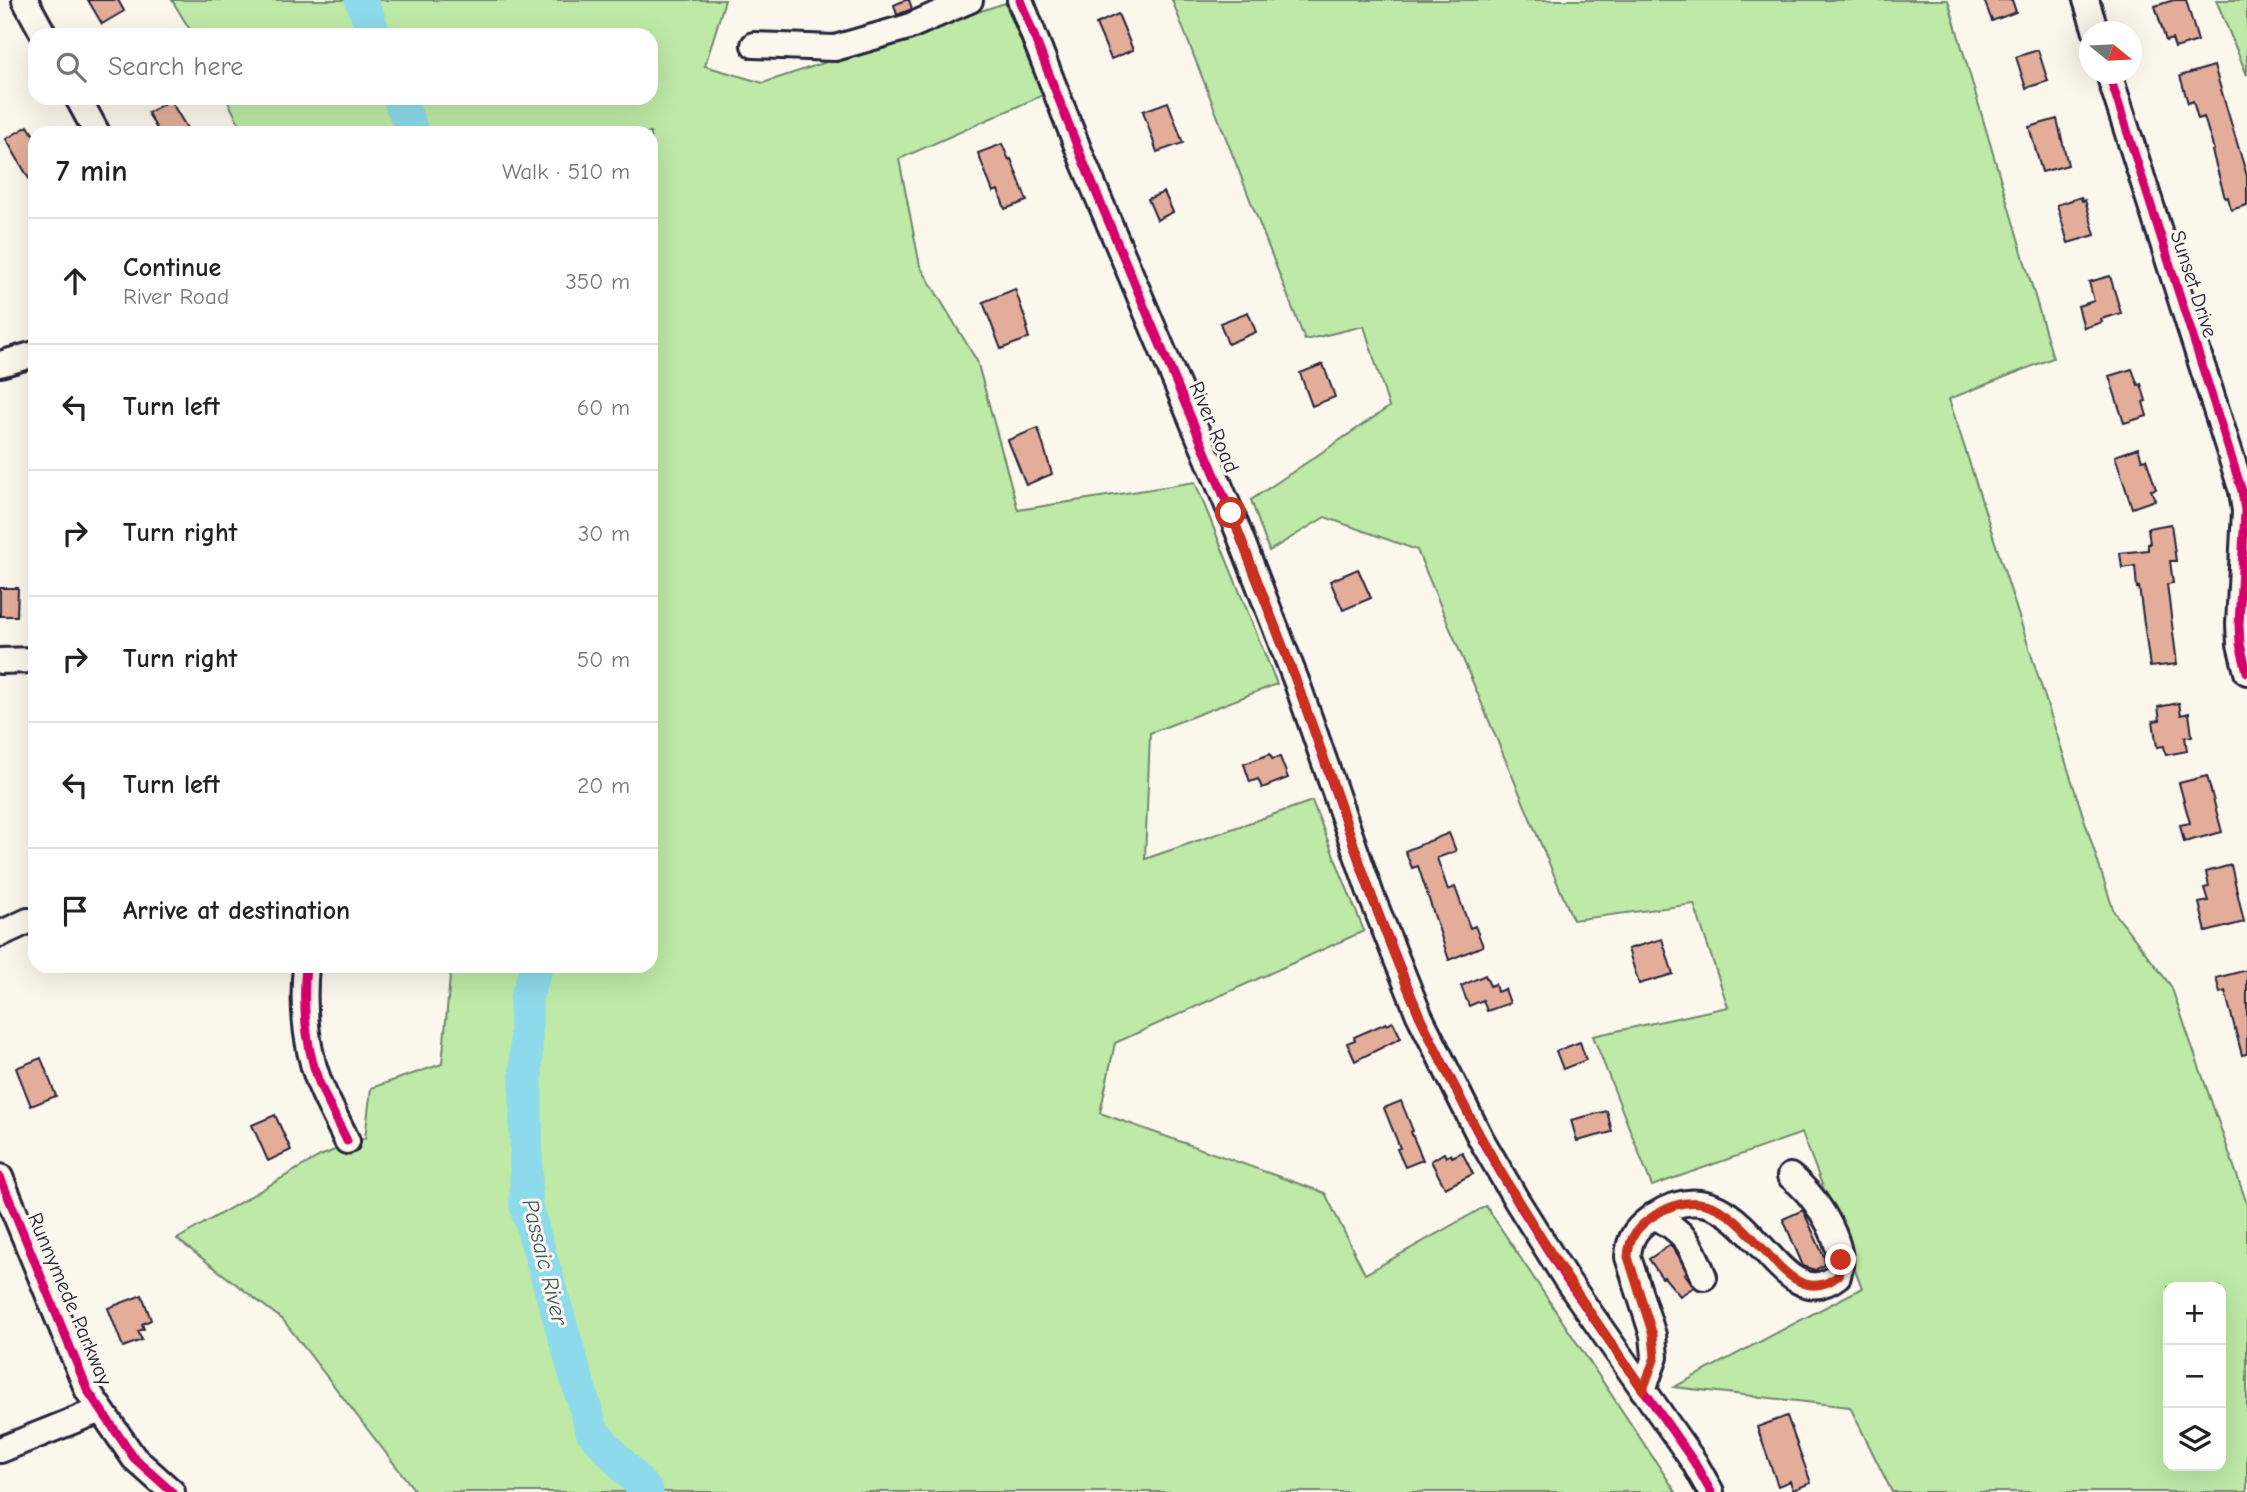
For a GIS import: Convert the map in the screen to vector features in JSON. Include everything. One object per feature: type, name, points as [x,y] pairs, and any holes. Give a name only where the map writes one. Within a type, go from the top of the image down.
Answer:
[{"type":"street","points":[[26,0],[40,28]]},
{"type":"street","points":[[754,45],[835,48],[908,27],[970,0]]},
{"type":"street","name":"River Road","points":[[1020,0],[1083,161],[1231,513],[1297,682],[1371,895],[1419,1015],[1454,1088],[1517,1201],[1566,1279],[1694,1462],[1711,1492]]},
{"type":"street","points":[[2086,0],[2093,21]]},
{"type":"street","name":"Sunset Drive","points":[[2112,84],[2242,491],[2245,511],[2239,624],[2240,644],[2247,671]]},
{"type":"street","points":[[82,105],[93,126]]},
{"type":"street","points":[[0,364],[28,356]]},
{"type":"street","points":[[0,661],[28,660]]},
{"type":"street","points":[[0,934],[28,921]]},
{"type":"street","points":[[306,973],[305,1016],[309,1045],[324,1094],[347,1141]]},
{"type":"street","name":"Runnymede Parkway","points":[[0,1177],[88,1391],[134,1458],[172,1492]]},
{"type":"street","points":[[1643,1390],[1655,1357],[1653,1335],[1628,1257],[1633,1234],[1644,1222],[1679,1203],[1694,1201],[1713,1205],[1746,1230],[1789,1276],[1808,1286],[1828,1284],[1838,1276],[1841,1260],[1836,1241],[1817,1205],[1800,1184],[1790,1177]]},
{"type":"street","points":[[1653,1216],[1682,1234],[1693,1248],[1704,1277]]},
{"type":"street","points":[[0,1450],[100,1410]]},
{"type":"green space","points":[[172,0],[725,0],[705,66],[763,83],[1005,3],[1043,95],[899,159],[920,266],[977,361],[1018,510],[1195,482],[1277,684],[1150,733],[1145,859],[1312,801],[1364,931],[1115,1043],[1100,1113],[1325,1193],[1365,1274],[1486,1206],[1676,1492],[416,1492],[283,1320],[177,1239],[320,1156],[365,1138],[371,1088],[442,1064],[450,973],[658,973],[658,126],[240,126],[230,105],[658,105],[658,28],[189,28]]},
{"type":"green space","points":[[1172,0],[1948,0],[2053,358],[1949,399],[2114,912],[2171,986],[2247,1204],[2247,1492],[1892,1492],[1850,1407],[1674,1387],[1862,1288],[1802,1133],[1652,1186],[1593,1036],[1728,1007],[1694,904],[1573,920],[1417,550],[1325,517],[1269,551],[1251,500],[1389,407],[1364,326],[1305,340]]},
{"type":"green space","points":[[2216,0],[2247,0],[2247,75]]},
{"type":"building","points":[[88,0],[118,0],[124,11],[102,24]]},
{"type":"building","points":[[909,0],[912,9],[897,15],[894,5]]},
{"type":"building","points":[[1984,0],[2012,0],[2016,12],[1992,21]]},
{"type":"building","points":[[2174,0],[2186,0],[2198,41],[2175,48],[2172,39],[2166,41],[2155,6]]},
{"type":"building","points":[[1118,14],[1133,50],[1111,59],[1096,24]]},
{"type":"building","points":[[2038,50],[2048,81],[2026,88],[2016,57]]},
{"type":"building","points":[[2214,66],[2247,176],[2247,205],[2231,210],[2228,197],[2225,198],[2204,117],[2198,119],[2193,101],[2188,103],[2180,76]]},
{"type":"building","points":[[1168,102],[1183,143],[1157,152],[1143,111]]},
{"type":"building","points":[[162,105],[173,105],[186,126],[155,126],[148,113]]},
{"type":"building","points":[[2057,119],[2068,165],[2042,172],[2029,127]]},
{"type":"building","points":[[28,126],[28,177],[6,139]]},
{"type":"building","points":[[1002,144],[1009,160],[1011,159],[1027,201],[1005,209],[998,190],[993,192],[978,153]]},
{"type":"building","points":[[1164,192],[1173,212],[1157,220],[1148,199]]},
{"type":"building","points":[[2081,197],[2082,201],[2085,200],[2095,235],[2068,243],[2057,205]]},
{"type":"building","points":[[2110,276],[2121,313],[2084,328],[2078,306],[2094,301],[2089,282]]},
{"type":"building","points":[[1015,289],[1029,338],[1001,349],[983,302]]},
{"type":"building","points":[[1248,312],[1256,332],[1228,344],[1220,323]]},
{"type":"building","points":[[1323,364],[1335,397],[1312,406],[1300,373]]},
{"type":"building","points":[[2132,369],[2138,385],[2141,384],[2147,416],[2124,423],[2109,376]]},
{"type":"building","points":[[1038,428],[1052,474],[1026,485],[1008,440]]},
{"type":"building","points":[[2138,448],[2142,460],[2146,459],[2156,489],[2151,490],[2155,500],[2132,508],[2115,456]]},
{"type":"building","points":[[2171,524],[2176,561],[2170,561],[2173,583],[2167,584],[2177,664],[2150,667],[2135,566],[2122,568],[2120,553],[2148,550],[2148,528]]},
{"type":"building","points":[[1358,569],[1371,598],[1343,610],[1330,581]]},
{"type":"building","points":[[0,588],[18,588],[17,616],[0,616]]},
{"type":"building","points":[[2179,703],[2181,715],[2189,713],[2192,736],[2185,737],[2187,751],[2166,755],[2164,746],[2157,747],[2153,721],[2160,720],[2158,707]]},
{"type":"building","points":[[1270,754],[1272,759],[1280,757],[1288,778],[1262,788],[1258,779],[1250,782],[1244,764]]},
{"type":"building","points":[[2207,776],[2222,832],[2184,842],[2180,825],[2190,823],[2179,783]]},
{"type":"building","points":[[1449,833],[1456,851],[1437,858],[1448,890],[1455,887],[1470,928],[1475,926],[1483,946],[1449,960],[1418,866],[1412,868],[1405,851]]},
{"type":"building","points":[[2231,865],[2244,922],[2206,932],[2199,903],[2208,901],[2204,888],[2209,887],[2206,872]]},
{"type":"building","points":[[1662,939],[1673,974],[1639,984],[1628,949]]},
{"type":"building","points":[[2247,970],[2247,1054],[2242,1055],[2225,991],[2220,993],[2216,978]]},
{"type":"building","points":[[1485,975],[1490,986],[1495,984],[1497,992],[1505,989],[1510,1003],[1487,1011],[1483,1000],[1469,1006],[1461,986]]},
{"type":"building","points":[[1393,1022],[1401,1038],[1355,1061],[1347,1043],[1355,1040],[1354,1037]]},
{"type":"building","points":[[1580,1042],[1586,1060],[1563,1069],[1556,1051]]},
{"type":"building","points":[[41,1058],[56,1096],[31,1106],[16,1068]]},
{"type":"building","points":[[1401,1101],[1423,1160],[1405,1167],[1384,1108]]},
{"type":"building","points":[[1607,1111],[1612,1132],[1577,1141],[1571,1120]]},
{"type":"building","points":[[275,1115],[291,1150],[268,1161],[252,1125]]},
{"type":"building","points":[[1462,1152],[1473,1174],[1445,1188],[1431,1161],[1444,1153],[1446,1157],[1451,1154],[1452,1157]]},
{"type":"building","points":[[1803,1210],[1824,1257],[1825,1265],[1815,1270],[1803,1266],[1783,1219]]},
{"type":"building","points":[[1670,1245],[1694,1287],[1680,1296],[1664,1277],[1662,1278],[1649,1259]]},
{"type":"building","points":[[142,1295],[151,1320],[142,1324],[144,1329],[138,1331],[142,1340],[123,1347],[108,1308]]},
{"type":"building","points":[[1787,1416],[1811,1483],[1793,1490],[1790,1481],[1778,1486],[1757,1427]]},
{"type":"waterway","name":"Passaic River","points":[[361,0],[372,28]]},
{"type":"waterway","name":"Passaic River","points":[[402,105],[410,126]]},
{"type":"waterway","name":"Passaic River","points":[[535,973],[526,998],[526,1206],[592,1431],[647,1492]]},
{"type":"cycle path","points":[[1020,0],[1083,161],[1231,513],[1297,683],[1371,895],[1419,1015],[1481,1139],[1517,1201],[1566,1279],[1694,1462],[1711,1492]]},
{"type":"cycle path","points":[[2112,84],[2242,491],[2245,511],[2239,624],[2240,644],[2247,672]]},
{"type":"cycle path","points":[[306,973],[305,1016],[313,1065],[347,1141]]},
{"type":"cycle path","points":[[0,1177],[88,1391],[134,1458],[172,1492]]},
{"type":"route","points":[[1231,513],[1297,682],[1371,895],[1419,1015],[1454,1088],[1517,1201],[1566,1279],[1643,1390],[1655,1357],[1653,1335],[1628,1257],[1633,1234],[1644,1222],[1679,1203],[1694,1201],[1713,1205],[1746,1230],[1789,1276],[1808,1286],[1828,1284],[1838,1276],[1841,1260]]}]
